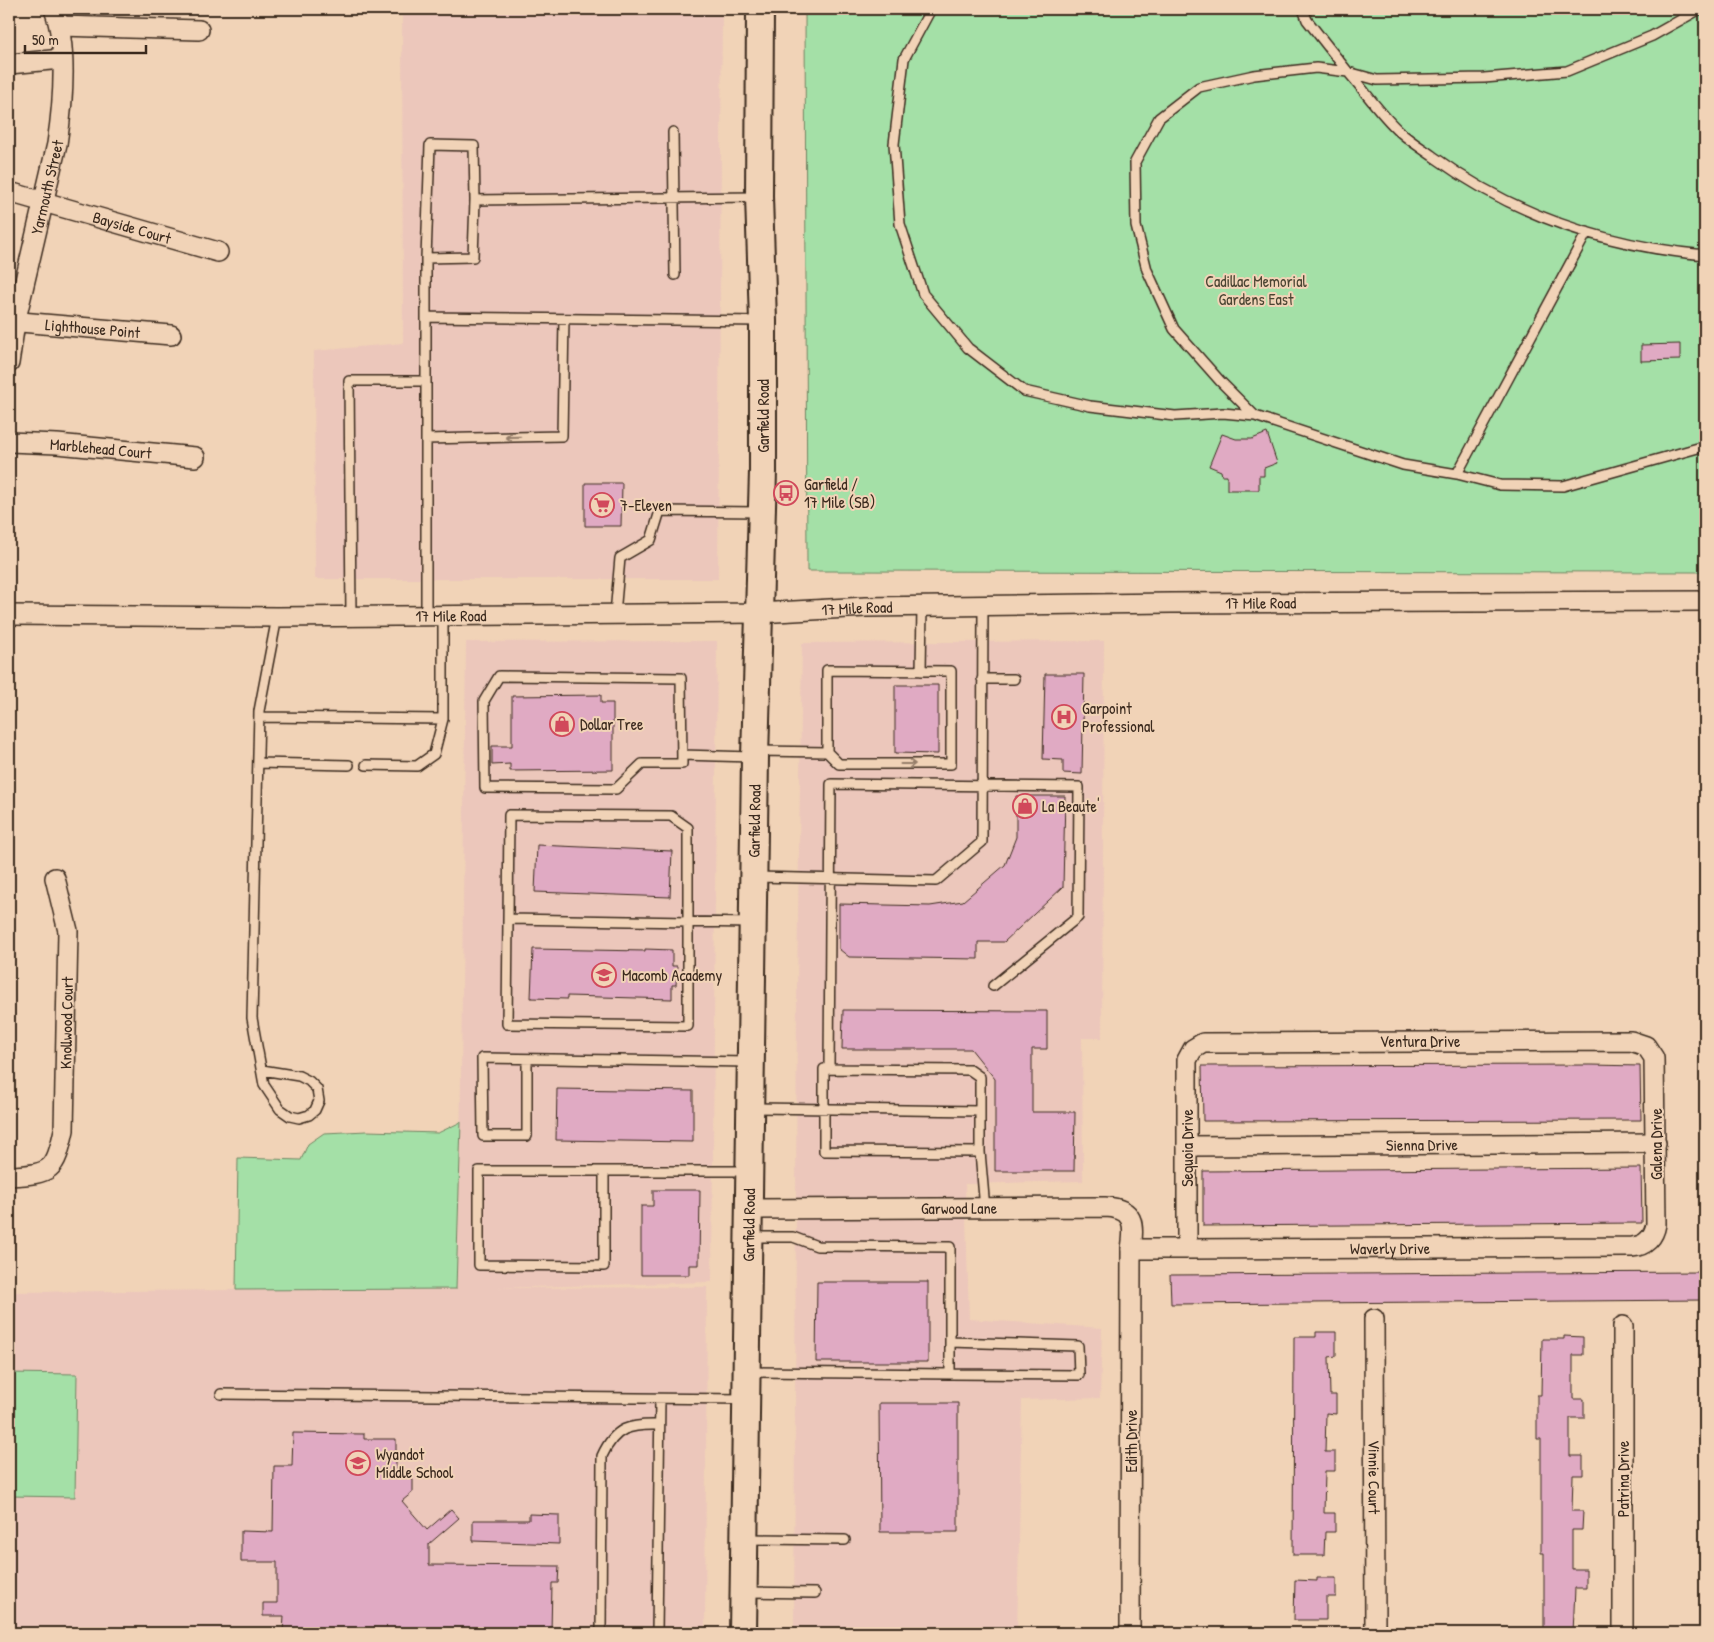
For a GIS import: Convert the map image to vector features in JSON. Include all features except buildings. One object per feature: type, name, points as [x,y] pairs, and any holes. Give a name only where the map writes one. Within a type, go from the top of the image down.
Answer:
[{"type":"main road","name":"Garfield Road","points":[[743,1633],[752,1062],[752,922],[763,321],[759,197],[760,9]]},
{"type":"street","name":"Yarmouth Street","points":[[9,364],[12,322],[44,201],[61,118],[62,59],[60,26],[54,9]]},
{"type":"street","points":[[60,26],[199,30]]},
{"type":"street","points":[[9,64],[62,59]]},
{"type":"street","name":"Bayside Court","points":[[9,192],[218,252]]},
{"type":"street","name":"Lighthouse Point","points":[[12,322],[171,335]]},
{"type":"street","name":"Marblehead Court","points":[[9,442],[57,444],[195,457]]},
{"type":"street","name":"17 Mile Road","points":[[9,615],[434,616],[758,613],[922,606],[1705,601]]},
{"type":"street","name":"Knollwood Court","points":[[9,1176],[38,1173],[52,1167],[58,1158],[64,1130],[68,932],[55,878]]},
{"type":"street","name":"Ventura Drive","points":[[1193,1049],[1203,1043],[1232,1042],[1632,1041],[1646,1046]]},
{"type":"street","name":"Galena Drive","points":[[1646,1046],[1651,1051],[1655,1065],[1656,1143],[1656,1224],[1655,1231],[1648,1241]]},
{"type":"street","name":"Sequoia Drive","points":[[1187,1249],[1187,1060],[1193,1049]]},
{"type":"street","name":"Sienna Drive","points":[[1187,1146],[1656,1143]]},
{"type":"street","name":"Garwood Lane","points":[[750,1209],[1120,1208],[1133,1223],[1134,1232],[1131,1249]]},
{"type":"street","name":"Waverly Drive","points":[[1131,1249],[1632,1247],[1648,1241]]},
{"type":"street","name":"Edith Drive","points":[[1130,1633],[1131,1249]]},
{"type":"street","name":"Vinnie Court","points":[[1374,1319],[1375,1633]]},
{"type":"street","name":"Patrina Drive","points":[[1623,1326],[1623,1633]]},
{"type":"lane","points":[[931,9],[904,59],[894,144],[900,224],[924,294],[968,348],[1024,391],[1090,406],[1175,416],[1224,413],[1255,416],[1403,465],[1457,474],[1500,485],[1563,486],[1705,446]]},
{"type":"lane","points":[[1303,9],[1307,20],[1348,72],[1400,132],[1468,181],[1530,213],[1586,232],[1659,250],[1705,255]]},
{"type":"lane","points":[[1255,416],[1174,329],[1147,270],[1136,226],[1135,162],[1159,118],[1199,87],[1254,75],[1316,68],[1348,72],[1377,80],[1484,78],[1567,71],[1652,36],[1700,9]]},
{"type":"lane","points":[[674,132],[675,275]]},
{"type":"lane","points":[[366,765],[417,766],[434,754],[443,719],[434,616],[426,439],[426,258],[430,145],[474,146],[473,257],[426,258]]},
{"type":"lane","points":[[475,200],[673,200],[759,197]]},
{"type":"lane","points":[[1457,474],[1586,232]]},
{"type":"lane","points":[[426,317],[763,321]]},
{"type":"lane","points":[[426,439],[562,436],[564,319]]},
{"type":"lane","points":[[351,616],[349,381],[426,381]]},
{"type":"lane","points":[[615,614],[620,558],[651,540],[660,512],[761,512]]},
{"type":"lane","points":[[921,671],[922,606]]},
{"type":"lane","points":[[753,877],[936,881],[982,842],[983,606]]},
{"type":"lane","points":[[262,1070],[299,1076],[309,1081],[317,1089],[319,1101],[315,1110],[309,1115],[300,1118],[290,1116],[280,1108],[264,1085],[252,1018],[259,717],[276,617]]},
{"type":"lane","points":[[827,670],[952,671],[951,764],[839,764],[827,752],[827,670]]},
{"type":"lane","points":[[499,676],[681,678],[682,755],[682,764],[642,764],[616,789],[485,788],[484,701],[499,676]]},
{"type":"lane","points":[[982,679],[1014,679]]},
{"type":"lane","points":[[259,717],[443,719]]},
{"type":"lane","points":[[682,755],[827,752]]},
{"type":"lane","points":[[258,763],[349,765]]},
{"type":"lane","points":[[829,1069],[831,784],[982,784],[1079,787],[1078,918],[993,986]]},
{"type":"lane","points":[[509,815],[672,816],[688,828],[688,1026],[507,1024],[508,919],[509,815]]},
{"type":"lane","points":[[508,919],[752,922]]},
{"type":"lane","points":[[527,1059],[527,1136],[483,1136],[482,1058],[752,1062]]},
{"type":"lane","points":[[980,1152],[824,1151],[824,1069],[970,1070],[980,1077],[980,1152],[985,1209]]},
{"type":"lane","points":[[751,1108],[980,1111]]},
{"type":"lane","points":[[604,1171],[604,1266],[479,1265],[479,1171],[604,1171],[750,1171]]},
{"type":"lane","points":[[749,1237],[794,1237],[817,1246],[950,1247],[950,1374]]},
{"type":"lane","points":[[748,1372],[1080,1375],[1078,1346],[950,1342]]},
{"type":"lane","points":[[221,1394],[747,1399]]},
{"type":"lane","points":[[657,1633],[660,1399]]},
{"type":"lane","points":[[601,1633],[602,1456],[607,1445],[616,1434],[629,1426],[659,1425]]},
{"type":"lane","points":[[745,1538],[845,1540]]},
{"type":"lane","points":[[744,1592],[815,1593]]},
{"type":"shaded area","points":[[402,9],[722,9],[718,579],[315,579],[314,351],[403,343]]},
{"type":"shaded area","points":[[717,641],[712,1282],[497,1288],[707,1287],[705,1633],[9,1633],[9,1292],[456,1288],[460,1164],[466,642]]},
{"type":"shaded area","points":[[1104,641],[1102,1038],[1082,1038],[1083,1181],[965,1184],[969,1319],[1102,1328],[1100,1398],[1022,1400],[1017,1633],[794,1633],[797,987],[802,643]]},
{"type":"green space","name":"Cadillac Memorial Gardens East","points":[[805,9],[1705,9],[1705,572],[807,571]]},
{"type":"green space","points":[[461,1122],[456,1289],[236,1290],[238,1158],[301,1160],[308,1144],[324,1133],[367,1131],[438,1133]]},
{"type":"green space","points":[[9,1373],[77,1374],[75,1497],[9,1496]]},
{"type":"place","name":"Garfield / 17 Mile (SB)","points":[[786,493]]},
{"type":"place","name":"7-Eleven","points":[[602,505]]},
{"type":"place","name":"Garpoint Professional","points":[[1064,717]]},
{"type":"place","name":"Dollar Tree","points":[[562,724]]},
{"type":"place","name":"La Beaute'","points":[[1025,806]]},
{"type":"place","name":"Macomb Academy","points":[[604,975]]},
{"type":"place","name":"Wyandot Middle School","points":[[358,1463]]}]
